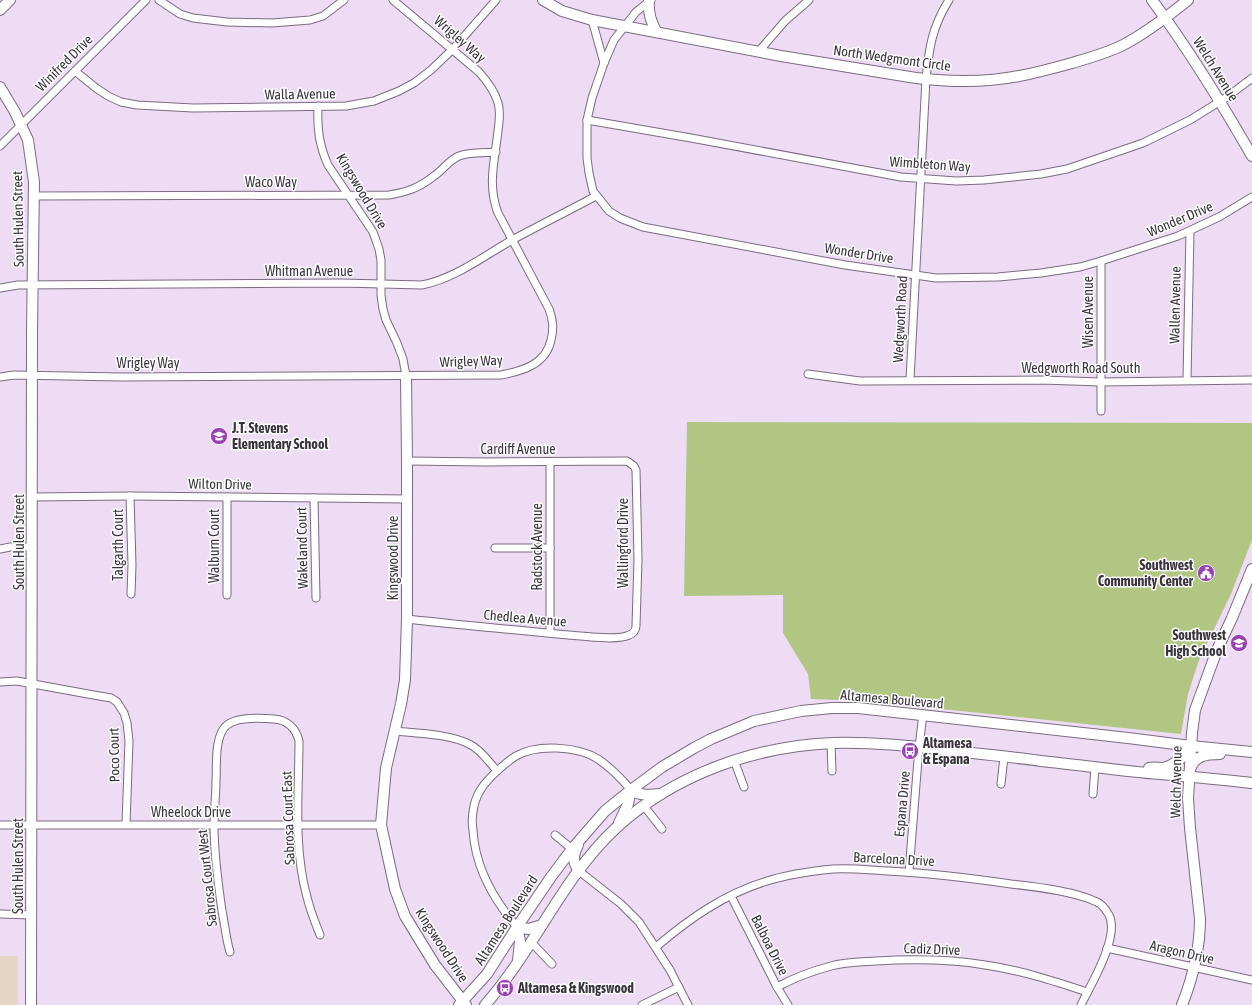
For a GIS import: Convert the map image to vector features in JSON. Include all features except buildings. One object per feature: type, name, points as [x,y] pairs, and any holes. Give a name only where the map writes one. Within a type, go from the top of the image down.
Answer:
[{"type":"main road","points":[[0,10],[10,0]]},
{"type":"main road","name":"North Wedgmont Circle","points":[[543,0],[562,11],[592,20],[759,51],[926,79],[968,81],[996,80],[1018,77],[1097,55],[1123,45],[1166,18],[1188,0]]},
{"type":"main road","name":"Welch Avenue","points":[[1152,0],[1177,32],[1221,101],[1252,156]]},
{"type":"main road","points":[[650,1],[650,18],[656,31]]},
{"type":"main road","name":"South Hulen Street","points":[[0,87],[16,112],[28,140],[33,175],[34,196],[31,1005]]},
{"type":"main road","name":"Kingswood Drive","points":[[406,376],[407,619],[405,680],[386,768],[381,825],[395,889],[405,916],[435,965],[463,1004]]},
{"type":"main road","name":"Welch Avenue","points":[[1182,1005],[1194,968],[1200,932],[1188,798],[1195,710],[1217,650],[1252,569]]},
{"type":"main road","name":"Altamesa Boulevard","points":[[463,1004],[487,974],[517,927],[572,848],[605,811],[662,767],[694,748],[735,729],[760,720],[801,711],[832,708],[858,708],[923,714],[1252,752]]},
{"type":"main road","points":[[485,1005],[518,962],[579,870],[606,838],[644,806],[663,793],[698,774],[751,755],[831,743],[867,743],[919,747],[1252,783]]},
{"type":"main road","points":[[1123,770],[1162,768],[1175,764],[1185,756],[1191,746]]},
{"type":"main road","points":[[1189,776],[1191,767],[1195,760],[1202,756],[1241,751]]},
{"type":"main road","points":[[618,827],[628,804],[631,790],[636,793],[649,795],[663,793]]},
{"type":"main road","points":[[579,870],[574,865],[574,860],[575,852],[581,838]]},
{"type":"main road","points":[[555,872],[562,868],[579,870]]},
{"type":"main road","points":[[518,962],[520,941],[517,927],[528,929],[542,925]]},
{"type":"street","name":"Winifred Drive","points":[[0,146],[146,0]]},
{"type":"street","points":[[159,0],[180,14],[193,18],[227,22],[272,23],[310,20],[323,16],[344,0]]},
{"type":"street","name":"Wrigley Way","points":[[0,377],[14,375],[121,377],[501,375],[528,368],[545,356],[550,346],[554,329],[553,320],[549,309],[498,212],[492,192],[492,180],[500,116],[499,104],[495,94],[490,84],[479,72],[393,0]]},
{"type":"street","name":"Walla Avenue","points":[[75,71],[108,96],[122,102],[137,105],[193,108],[346,106],[374,101],[414,83],[431,70],[453,49],[496,0]]},
{"type":"street","points":[[759,51],[785,21],[809,0]]},
{"type":"street","name":"Wedgworth Road","points":[[910,380],[928,51],[933,32],[940,15],[949,0]]},
{"type":"street","points":[[625,25],[636,12],[650,1]]},
{"type":"street","points":[[592,20],[604,63]]},
{"type":"street","name":"Wonder Drive","points":[[625,25],[614,40],[592,98],[587,120],[589,173],[590,184],[596,196],[609,211],[620,218],[643,227],[845,265],[936,278],[1012,276],[1080,267],[1178,236],[1220,217],[1252,197]]},
{"type":"street","name":"Wimbleton Way","points":[[587,120],[699,139],[901,177],[956,181],[984,180],[1041,174],[1067,169],[1143,143],[1190,120],[1221,101],[1252,78]]},
{"type":"street","name":"Kingswood Drive","points":[[318,106],[317,123],[319,140],[328,165],[372,232],[379,249],[381,260],[381,296],[383,309],[386,320],[403,359],[406,376]]},
{"type":"street","name":"Waco Way","points":[[34,196],[389,196],[409,191],[422,184],[435,176],[457,157],[468,154],[496,152]]},
{"type":"street","name":"Whitman Avenue","points":[[0,288],[18,285],[334,283],[422,285],[433,283],[455,273],[512,240],[596,196]]},
{"type":"street","name":"Wallen Avenue","points":[[1187,380],[1190,231]]},
{"type":"street","name":"Wisen Avenue","points":[[1101,261],[1101,411]]},
{"type":"street","name":"Wedgworth Road South","points":[[808,374],[860,381],[1042,380],[1101,382],[1252,380]]},
{"type":"street","name":"Cardiff Avenue","points":[[407,461],[629,462]]},
{"type":"street","name":"Radstock Avenue","points":[[550,462],[550,633]]},
{"type":"street","name":"Wallingford Drive","points":[[629,462],[636,470],[638,559],[636,626]]},
{"type":"street","name":"Wilton Drive","points":[[33,498],[130,496],[407,499]]},
{"type":"street","name":"Talgarth Court","points":[[130,496],[132,565],[131,594]]},
{"type":"street","name":"Walburn Court","points":[[227,497],[227,595]]},
{"type":"street","name":"Wakeland Court","points":[[314,498],[316,598]]},
{"type":"street","points":[[0,549],[10,546],[33,547]]},
{"type":"street","points":[[495,548],[550,548]]},
{"type":"street","name":"Chedlea Avenue","points":[[407,619],[603,638],[631,635],[636,629],[636,626]]},
{"type":"street","name":"Poco Court","points":[[0,682],[17,681],[111,698],[117,702],[121,707],[127,723],[129,741],[126,824]]},
{"type":"street","name":"Espana Drive","points":[[909,872],[923,714]]},
{"type":"street","name":"Sabrosa Court West","points":[[230,952],[227,942],[220,894],[214,841],[217,756],[220,735],[226,725],[231,723],[246,718],[268,718]]},
{"type":"street","name":"Sabrosa Court East","points":[[268,718],[286,722],[294,728],[298,734],[298,824],[300,859],[306,896],[320,935]]},
{"type":"street","points":[[395,731],[432,734],[451,738],[470,745],[483,754],[497,771]]},
{"type":"street","points":[[831,743],[832,771]]},
{"type":"street","points":[[517,927],[504,911],[484,878],[476,854],[473,840],[472,813],[477,795],[485,783],[516,756],[528,751],[565,749],[584,753],[597,759],[616,773],[631,790]]},
{"type":"street","points":[[1001,784],[1004,757]]},
{"type":"street","points":[[734,760],[744,787]]},
{"type":"street","points":[[1093,794],[1095,767]]},
{"type":"street","points":[[644,806],[662,829]]},
{"type":"street","name":"Wheelock Drive","points":[[0,825],[381,825]]},
{"type":"street","points":[[555,834],[572,848]]},
{"type":"street","name":"Barcelona Drive","points":[[656,947],[703,910],[760,883],[784,876],[853,869],[951,876],[1030,886],[1072,894],[1098,902],[1104,908],[1111,921],[1111,935],[1107,948]]},
{"type":"street","points":[[579,870],[621,904],[639,922],[670,970],[688,1005]]},
{"type":"street","name":"Balboa Drive","points":[[731,896],[777,987],[788,1005]]},
{"type":"street","points":[[0,914],[32,915]]},
{"type":"street","points":[[531,942],[552,964]]},
{"type":"street","points":[[1081,1005],[1102,962],[1107,948]]},
{"type":"street","name":"Aragon Drive","points":[[1107,948],[1252,980]]},
{"type":"street","name":"Cadiz Drive","points":[[777,987],[793,979],[832,966],[888,960],[922,960],[953,961],[985,965],[1028,974],[1087,992]]},
{"type":"street","points":[[642,1005],[679,987]]},
{"type":"shaded area","points":[[0,956],[18,956],[18,1005],[0,1005]]},
{"type":"green space","points":[[687,422],[1252,423],[1252,540],[1231,594],[1199,660],[1188,694],[1181,734],[865,701],[811,699],[808,674],[783,633],[783,595],[684,596]]},
{"type":"place","name":"J.T. Stevens Elementary School","points":[[219,436]]},
{"type":"place","name":"Southwest Community Center","points":[[1206,573]]},
{"type":"place","name":"Southwest High School","points":[[1239,643]]},
{"type":"place","name":"Altamesa & Espana","points":[[910,751]]},
{"type":"place","name":"Altamesa & Kingswood","points":[[505,988]]}]
